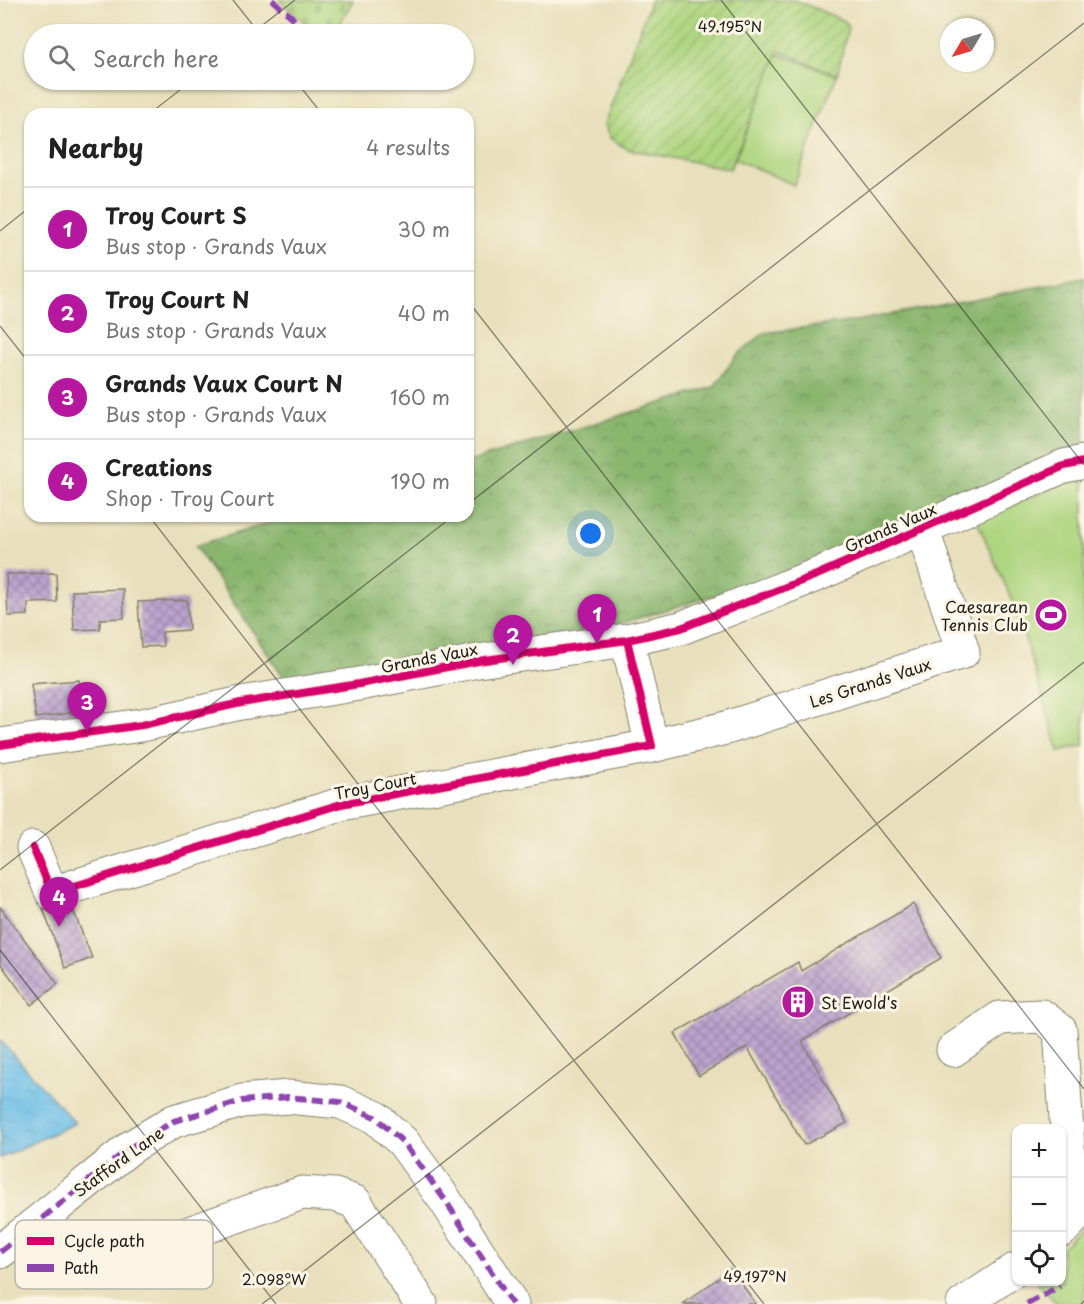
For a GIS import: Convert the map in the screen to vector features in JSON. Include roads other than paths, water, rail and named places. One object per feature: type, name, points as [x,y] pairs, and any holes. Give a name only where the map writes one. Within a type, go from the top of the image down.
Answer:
[{"type":"street","name":"Grands Vaux","points":[[0,745],[142,725],[241,703],[359,684],[467,663],[627,640],[681,628],[819,574],[1064,466],[1084,462]]},
{"type":"street","name":"Les Grands Vaux","points":[[652,746],[726,729],[963,652],[922,528]]},
{"type":"street","points":[[627,640],[652,746]]},
{"type":"street","name":"Troy Court","points":[[33,848],[52,893],[341,804],[652,746]]},
{"type":"street","points":[[953,1050],[1000,1018],[1042,1016],[1060,1030],[1070,1176],[1076,1216]]},
{"type":"street","name":"Stafford Lane","points":[[40,1220],[130,1147],[174,1120],[242,1101],[288,1097],[340,1102],[375,1117],[403,1142],[445,1200],[512,1304]]},
{"type":"street","points":[[213,1225],[302,1193],[336,1195],[355,1202],[421,1304]]},
{"type":"street","name":"Stafford Lane","points":[[0,1252],[15,1240]]},
{"type":"street","points":[[963,1304],[1012,1272]]},
{"type":"water","points":[[0,1040],[75,1123],[0,1158]]},
{"type":"place","name":"Caesarean Tennis Club","points":[[1051,615]]},
{"type":"place","name":"Troy Court S","points":[[597,644]]},
{"type":"place","name":"Troy Court N","points":[[513,665]]},
{"type":"place","name":"Grands Vaux Court N","points":[[87,732]]},
{"type":"place","name":"Creations","points":[[59,927]]},
{"type":"place","name":"St Ewold's","points":[[798,1002]]}]
